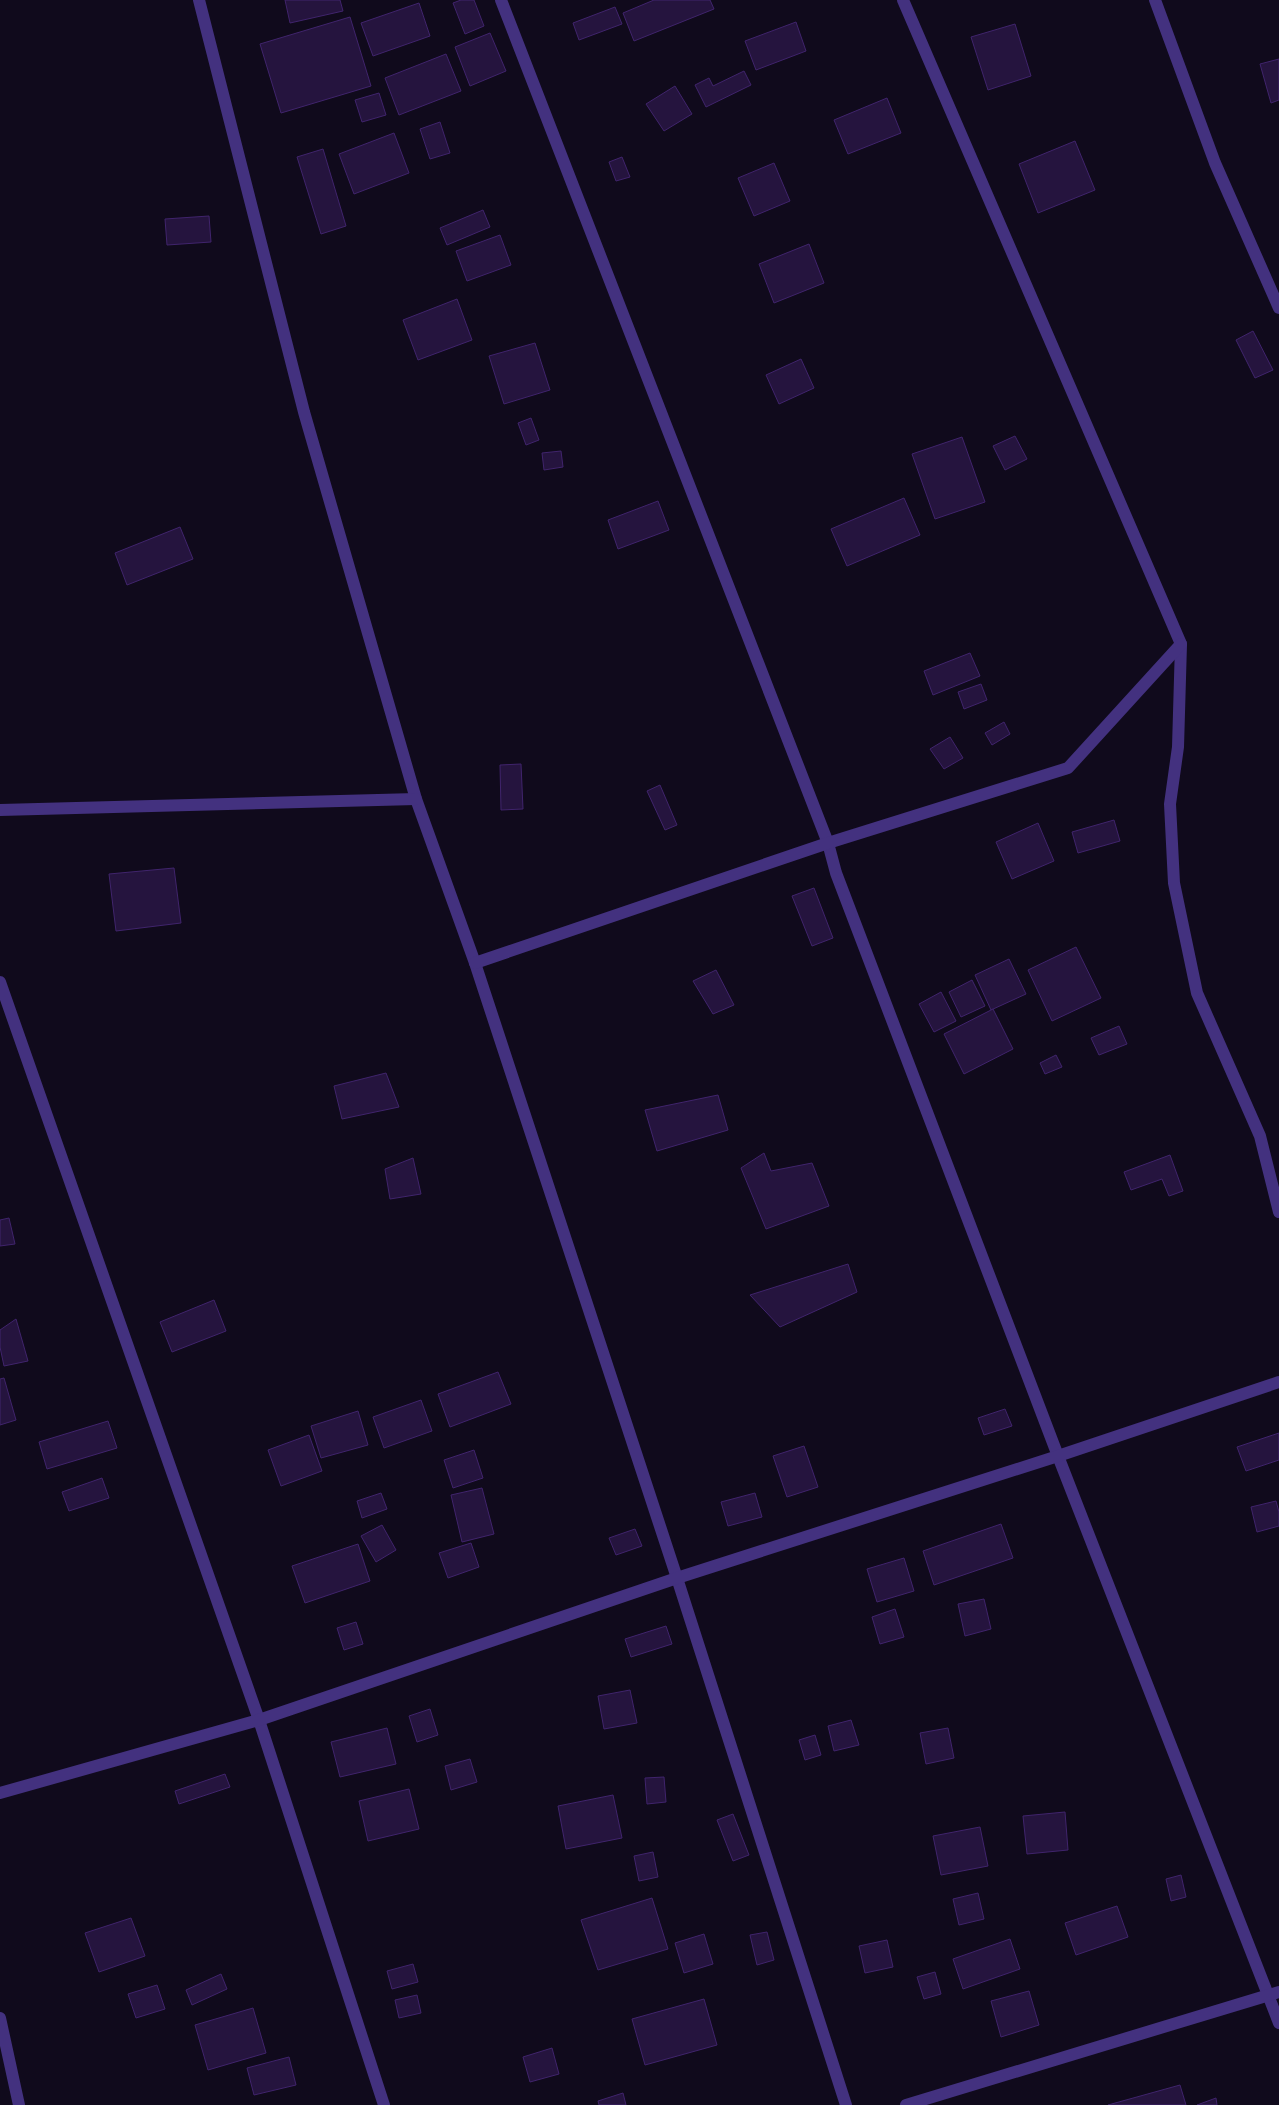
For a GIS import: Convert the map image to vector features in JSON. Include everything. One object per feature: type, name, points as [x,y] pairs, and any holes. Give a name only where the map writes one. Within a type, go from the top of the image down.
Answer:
[{"type":"street","points":[[199,0],[304,412],[416,799],[475,963],[677,1578],[846,2105]]},
{"type":"street","points":[[501,0],[828,843],[836,872],[1058,1456],[1274,1994],[1279,2023]]},
{"type":"street","points":[[903,0],[1181,644],[1178,747],[1170,804],[1174,883],[1197,993],[1260,1136],[1279,1212]]},
{"type":"street","points":[[1155,0],[1215,163],[1279,308]]},
{"type":"street","points":[[475,963],[828,843],[1068,768],[1181,644]]},
{"type":"street","points":[[0,810],[416,799]]},
{"type":"street","points":[[0,982],[259,1720],[384,2105]]},
{"type":"street","points":[[0,1793],[259,1720],[677,1578],[1058,1456],[1279,1382]]},
{"type":"street","points":[[906,2105],[1274,1994]]},
{"type":"street","points":[[0,2018],[19,2105]]},
{"type":"building","points":[[285,0],[340,0],[343,11],[290,23]]},
{"type":"building","points":[[461,0],[474,0],[484,26],[465,34],[453,3]]},
{"type":"building","points":[[654,0],[710,0],[714,9],[634,41],[623,13]]},
{"type":"building","points":[[419,3],[430,36],[373,56],[361,23]]},
{"type":"building","points":[[615,7],[622,24],[579,40],[573,23]]},
{"type":"building","points":[[350,17],[371,86],[281,113],[260,44]]},
{"type":"building","points":[[796,22],[806,51],[756,70],[745,41]]},
{"type":"building","points":[[1015,24],[1031,76],[988,90],[971,37]]},
{"type":"building","points":[[490,33],[506,71],[470,86],[455,47]]},
{"type":"building","points":[[446,54],[461,91],[399,115],[385,78]]},
{"type":"building","points":[[1279,59],[1279,100],[1271,103],[1260,64]]},
{"type":"building","points":[[744,71],[751,85],[706,107],[695,85],[709,78],[713,86]]},
{"type":"building","points":[[675,86],[692,114],[664,131],[646,104]]},
{"type":"building","points":[[379,93],[386,115],[362,122],[355,100]]},
{"type":"building","points":[[887,98],[901,133],[848,154],[834,120]]},
{"type":"building","points":[[440,122],[450,153],[430,159],[420,129]]},
{"type":"building","points":[[394,133],[409,173],[354,194],[339,154]]},
{"type":"building","points":[[1075,141],[1095,190],[1038,213],[1019,164]]},
{"type":"building","points":[[323,149],[346,226],[321,234],[297,157]]},
{"type":"building","points":[[622,157],[630,177],[616,181],[609,162]]},
{"type":"building","points":[[774,163],[790,201],[754,216],[738,178]]},
{"type":"building","points":[[483,210],[490,227],[447,245],[440,228]]},
{"type":"building","points":[[209,216],[211,242],[167,245],[165,219]]},
{"type":"building","points":[[500,235],[511,265],[467,281],[456,251]]},
{"type":"building","points":[[809,244],[824,283],[774,303],[759,264]]},
{"type":"building","points":[[457,299],[472,340],[418,360],[403,320]]},
{"type":"building","points":[[1253,331],[1273,370],[1255,378],[1236,340]]},
{"type":"building","points":[[535,343],[550,390],[504,404],[489,356]]},
{"type":"building","points":[[801,359],[814,388],[779,404],[766,375]]},
{"type":"building","points":[[531,418],[539,440],[526,445],[518,423]]},
{"type":"building","points":[[1015,436],[1027,459],[1005,470],[993,446]]},
{"type":"building","points":[[962,437],[985,502],[935,519],[912,454]]},
{"type":"building","points":[[561,451],[563,467],[544,470],[542,453]]},
{"type":"building","points":[[904,498],[920,535],[847,566],[831,529]]},
{"type":"building","points":[[658,501],[669,530],[618,549],[608,520]]},
{"type":"building","points":[[180,527],[193,559],[127,585],[115,553]]},
{"type":"building","points":[[970,653],[980,676],[933,695],[924,671]]},
{"type":"building","points":[[981,684],[987,700],[964,709],[958,692]]},
{"type":"building","points":[[1004,722],[1010,734],[992,745],[985,733]]},
{"type":"building","points":[[950,737],[963,758],[944,769],[930,749]]},
{"type":"building","points":[[521,764],[523,809],[501,810],[500,765]]},
{"type":"building","points":[[660,785],[677,825],[665,830],[647,791]]},
{"type":"building","points":[[1114,820],[1120,841],[1078,853],[1072,832]]},
{"type":"building","points":[[1038,823],[1054,861],[1012,879],[996,842]]},
{"type":"building","points":[[174,868],[181,923],[116,931],[109,874]]},
{"type":"building","points":[[814,888],[833,938],[812,946],[792,896]]},
{"type":"building","points":[[1076,947],[1101,998],[1052,1021],[1028,970]]},
{"type":"building","points":[[1009,959],[1026,994],[991,1010],[975,975]]},
{"type":"building","points":[[716,970],[734,1005],[713,1014],[693,981]]},
{"type":"building","points":[[972,980],[985,1006],[961,1017],[949,992]]},
{"type":"building","points":[[941,992],[956,1021],[934,1032],[919,1004]]},
{"type":"building","points":[[993,1009],[1013,1049],[964,1074],[944,1034]]},
{"type":"building","points":[[1119,1026],[1127,1044],[1099,1055],[1091,1038]]},
{"type":"building","points":[[1056,1055],[1062,1067],[1045,1074],[1040,1063]]},
{"type":"building","points":[[386,1073],[399,1107],[342,1119],[334,1086]]},
{"type":"building","points":[[718,1095],[728,1130],[657,1151],[645,1110]]},
{"type":"building","points":[[764,1153],[771,1171],[812,1163],[829,1206],[766,1229],[741,1168]]},
{"type":"building","points":[[1170,1155],[1183,1191],[1169,1196],[1162,1179],[1131,1190],[1124,1172]]},
{"type":"building","points":[[413,1158],[421,1194],[390,1199],[385,1169]]},
{"type":"building","points":[[9,1218],[15,1244],[0,1246],[0,1220]]},
{"type":"building","points":[[848,1264],[857,1292],[780,1327],[750,1295]]},
{"type":"building","points":[[214,1300],[226,1331],[172,1352],[160,1322]]},
{"type":"building","points":[[16,1319],[28,1361],[4,1366],[0,1347],[0,1330]]},
{"type":"building","points":[[498,1372],[511,1404],[450,1427],[438,1394]]},
{"type":"building","points":[[4,1378],[16,1420],[0,1425],[0,1379]]},
{"type":"building","points":[[421,1400],[432,1431],[384,1448],[373,1417]]},
{"type":"building","points":[[1005,1409],[1012,1426],[984,1435],[978,1418]]},
{"type":"building","points":[[358,1411],[368,1445],[321,1458],[311,1426]]},
{"type":"building","points":[[108,1421],[117,1448],[47,1469],[39,1442]]},
{"type":"building","points":[[1279,1433],[1279,1460],[1246,1471],[1237,1447]]},
{"type":"building","points":[[309,1435],[322,1471],[281,1486],[268,1450]]},
{"type":"building","points":[[804,1446],[818,1487],[787,1497],[773,1456]]},
{"type":"building","points":[[474,1450],[483,1478],[453,1488],[444,1460]]},
{"type":"building","points":[[102,1478],[109,1498],[69,1511],[62,1492]]},
{"type":"building","points":[[482,1488],[494,1534],[462,1542],[451,1495]]},
{"type":"building","points":[[381,1493],[387,1509],[362,1518],[357,1501]]},
{"type":"building","points":[[755,1493],[762,1517],[728,1526],[721,1502]]},
{"type":"building","points":[[1276,1501],[1279,1512],[1279,1526],[1257,1532],[1251,1507]]},
{"type":"building","points":[[1001,1524],[1013,1558],[934,1585],[923,1551]]},
{"type":"building","points":[[382,1525],[396,1550],[376,1562],[361,1536]]},
{"type":"building","points":[[635,1529],[642,1546],[616,1555],[609,1538]]},
{"type":"building","points":[[471,1543],[479,1567],[448,1578],[439,1553]]},
{"type":"building","points":[[358,1544],[370,1581],[305,1603],[292,1566]]},
{"type":"building","points":[[904,1558],[914,1591],[877,1602],[867,1569]]},
{"type":"building","points":[[984,1599],[991,1629],[965,1636],[958,1604]]},
{"type":"building","points":[[895,1609],[904,1637],[880,1644],[872,1617]]},
{"type":"building","points":[[356,1622],[363,1644],[344,1650],[337,1628]]},
{"type":"building","points":[[666,1626],[672,1644],[631,1657],[625,1639]]},
{"type":"building","points":[[630,1690],[637,1723],[604,1729],[598,1696]]},
{"type":"building","points":[[430,1709],[438,1735],[417,1742],[409,1716]]},
{"type":"building","points":[[851,1720],[859,1745],[834,1751],[828,1726]]},
{"type":"building","points":[[387,1728],[396,1764],[340,1777],[331,1742]]},
{"type":"building","points":[[948,1728],[954,1758],[926,1764],[920,1733]]},
{"type":"building","points":[[815,1735],[821,1755],[805,1760],[799,1740]]},
{"type":"building","points":[[470,1759],[477,1782],[451,1790],[445,1766]]},
{"type":"building","points":[[225,1774],[230,1787],[179,1804],[175,1791]]},
{"type":"building","points":[[664,1777],[666,1802],[647,1804],[645,1778]]},
{"type":"building","points":[[409,1789],[419,1829],[368,1841],[359,1801]]},
{"type":"building","points":[[613,1795],[622,1838],[566,1849],[558,1806]]},
{"type":"building","points":[[1065,1812],[1068,1850],[1027,1854],[1023,1816]]},
{"type":"building","points":[[733,1814],[749,1855],[733,1861],[717,1820]]},
{"type":"building","points":[[980,1827],[988,1866],[941,1875],[933,1836]]},
{"type":"building","points":[[653,1852],[658,1877],[639,1881],[634,1856]]},
{"type":"building","points":[[1181,1875],[1186,1897],[1171,1901],[1166,1879]]},
{"type":"building","points":[[978,1893],[984,1919],[959,1925],[953,1899]]},
{"type":"building","points":[[652,1898],[668,1949],[598,1970],[581,1920]]},
{"type":"building","points":[[1117,1906],[1128,1937],[1076,1955],[1065,1923]]},
{"type":"building","points":[[131,1918],[145,1956],[99,1972],[85,1933]]},
{"type":"building","points":[[767,1932],[774,1960],[757,1965],[750,1935]]},
{"type":"building","points":[[704,1934],[713,1964],[684,1973],[675,1943]]},
{"type":"building","points":[[1010,1939],[1020,1969],[963,1989],[953,1959]]},
{"type":"building","points":[[887,1940],[893,1967],[865,1973],[859,1946]]},
{"type":"building","points":[[413,1964],[418,1982],[392,1989],[387,1971]]},
{"type":"building","points":[[935,1972],[941,1994],[924,1999],[917,1977]]},
{"type":"building","points":[[221,1974],[227,1989],[192,2005],[186,1990]]},
{"type":"building","points":[[157,1985],[165,2009],[136,2018],[128,1994]]},
{"type":"building","points":[[1029,1991],[1039,2025],[1001,2037],[991,2001]]},
{"type":"building","points":[[417,1995],[421,2013],[399,2018],[395,2000]]},
{"type":"building","points":[[704,1999],[717,2045],[645,2065],[632,2019]]},
{"type":"building","points":[[253,2008],[266,2053],[208,2070],[195,2025]]},
{"type":"building","points":[[552,2048],[559,2074],[530,2082],[523,2057]]},
{"type":"building","points":[[289,2057],[296,2085],[254,2095],[247,2068]]},
{"type":"building","points":[[1180,2085],[1186,2105],[1108,2105]]},
{"type":"building","points":[[623,2093],[626,2105],[599,2105],[598,2101]]},
{"type":"building","points":[[1216,2098],[1217,2105],[1197,2105]]}]
